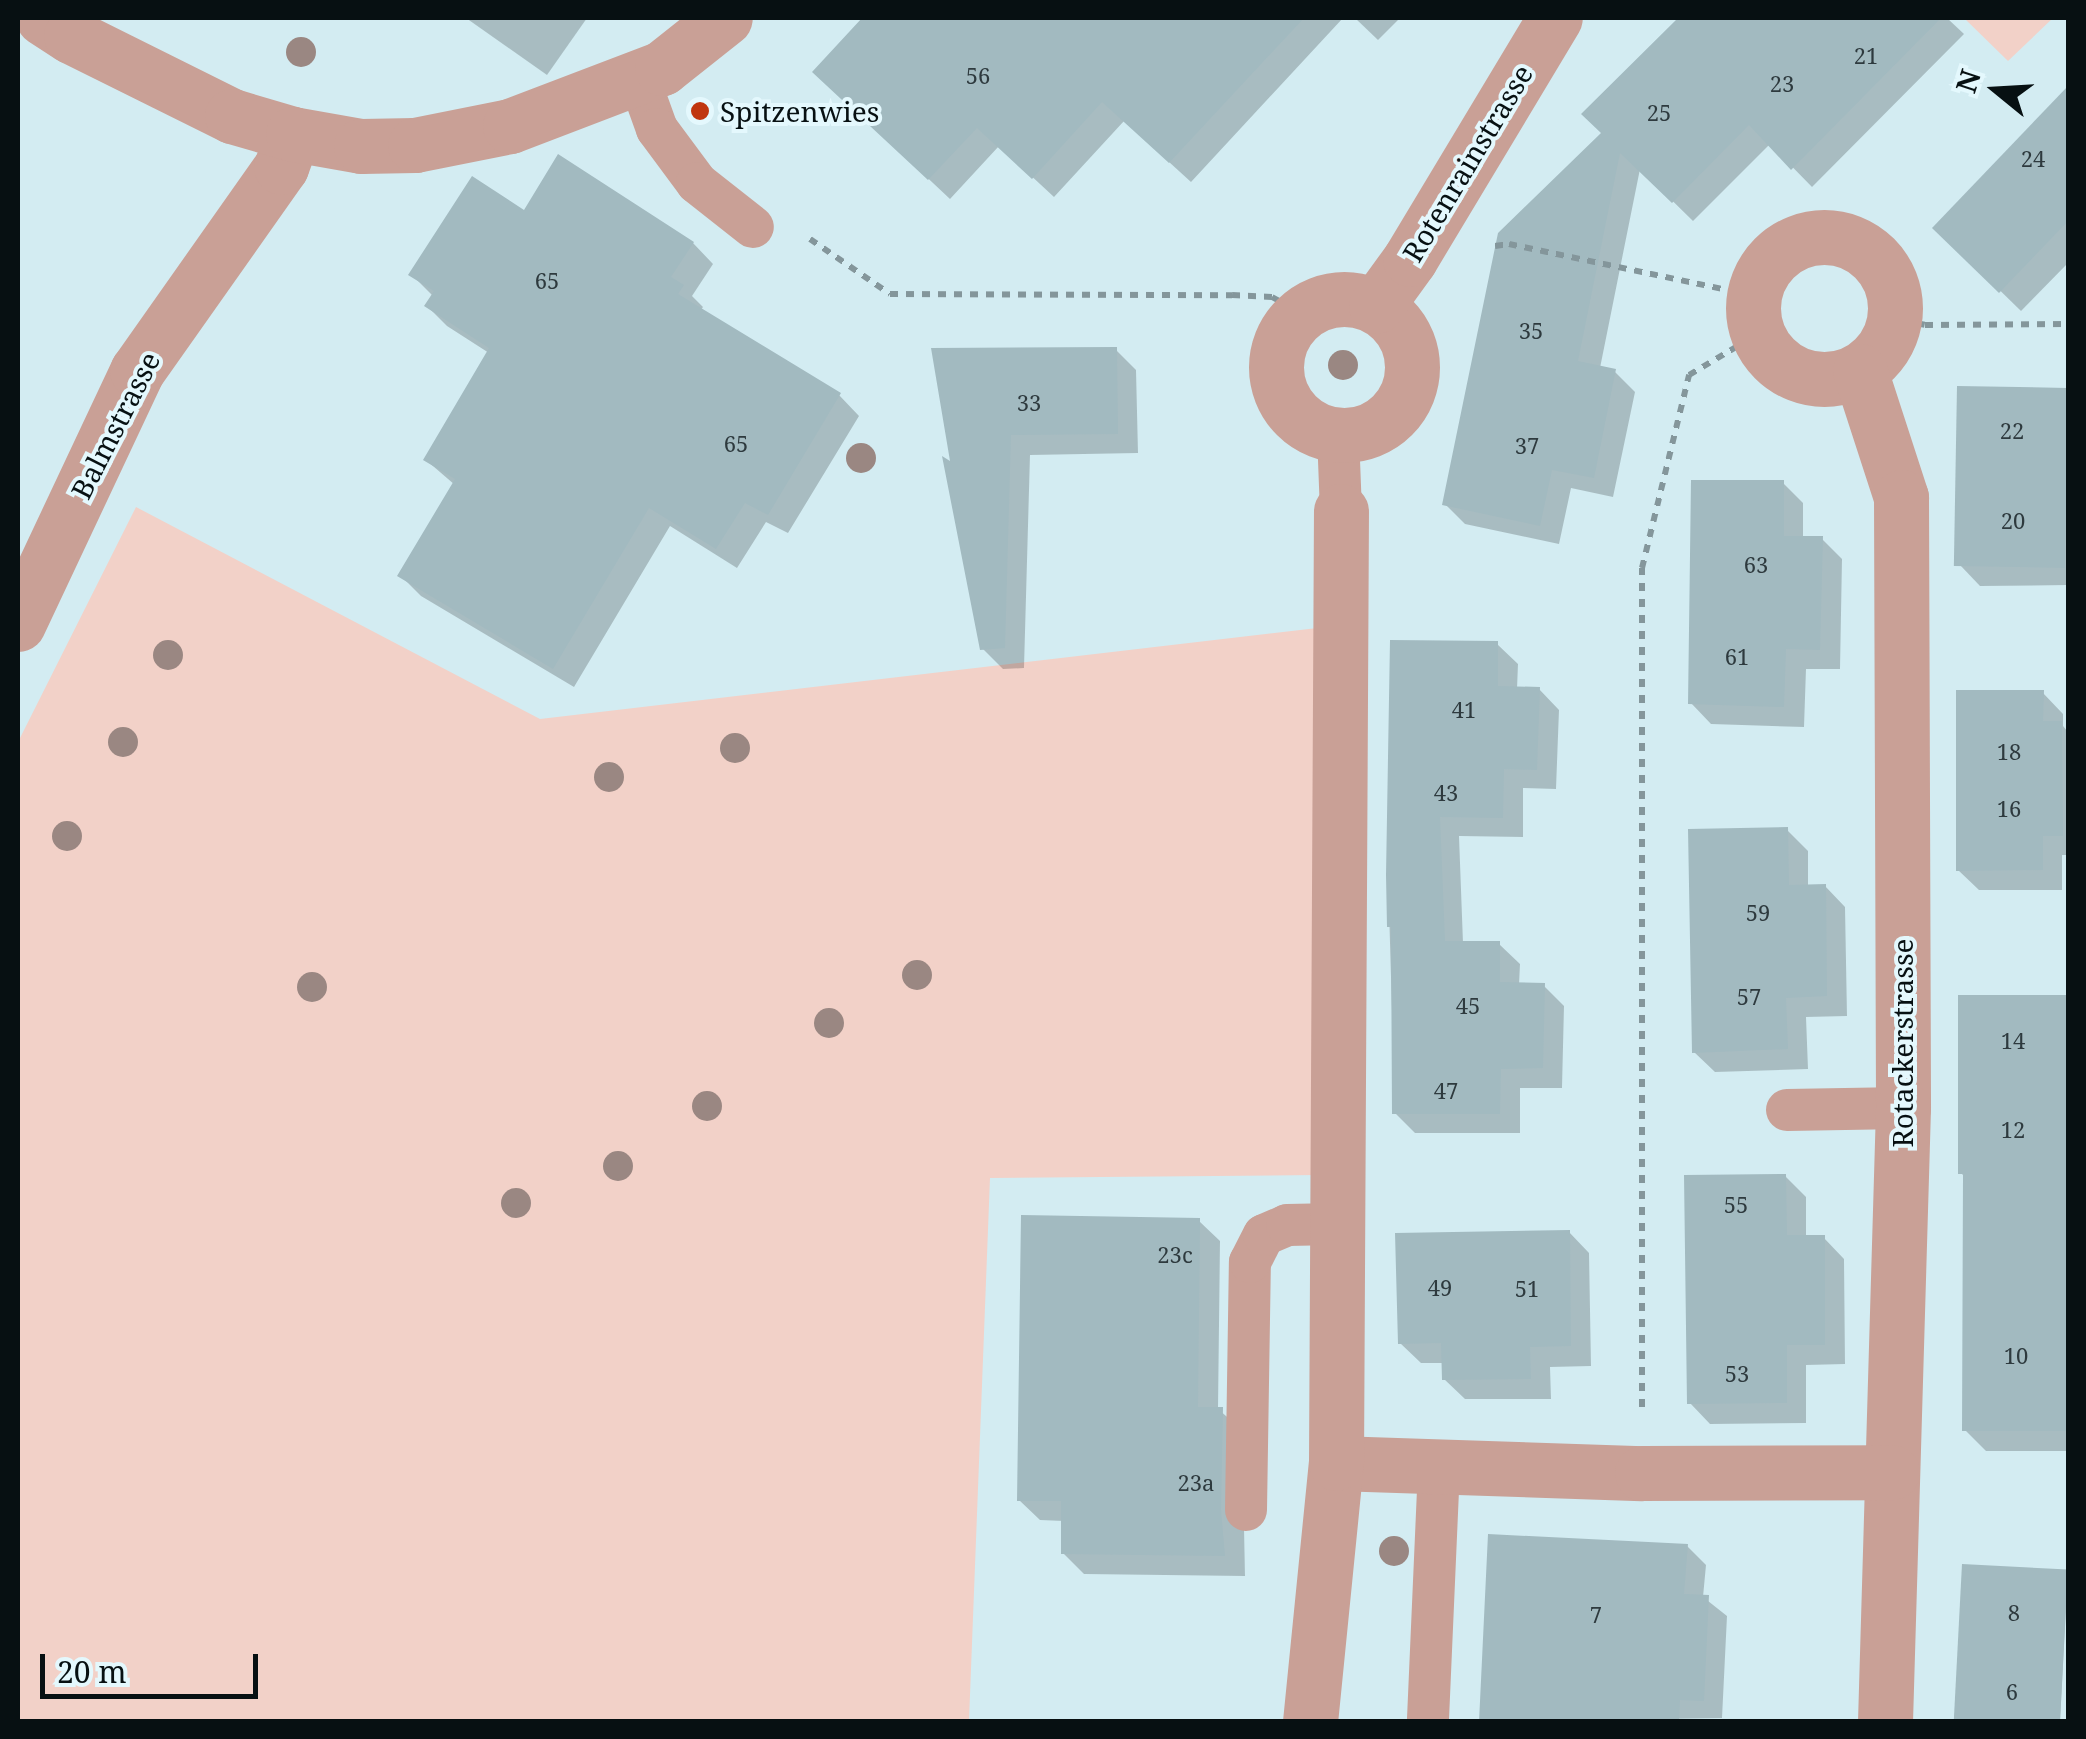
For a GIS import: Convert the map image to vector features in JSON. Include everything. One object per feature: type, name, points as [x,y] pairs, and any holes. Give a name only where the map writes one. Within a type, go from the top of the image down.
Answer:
[{"type":"street","points":[[43,18],[71,36],[232,116],[292,134],[361,146],[415,145],[510,126],[639,79],[681,55],[725,18]]},
{"type":"street","name":"Rotenrainstrasse","points":[[1376,306],[1410,259],[1555,18]]},
{"type":"street","name":"Balmstrasse","points":[[18,624],[137,371],[281,167],[292,134]]},
{"type":"street","points":[[1836,236],[1871,252],[1892,282],[1896,319],[1884,350],[1860,372],[1820,381],[1781,368],[1754,315],[1769,260],[1798,239],[1836,236]]},
{"type":"street","points":[[1352,299],[1376,306],[1402,330],[1413,363],[1407,398],[1383,424],[1350,436],[1316,430],[1289,409],[1276,376],[1280,342],[1301,313],[1325,302],[1352,299]]},
{"type":"street","name":"Rotackerstrasse","points":[[1860,372],[1901,496],[1903,1108],[1884,1722]]},
{"type":"street","points":[[1310,1722],[1336,1463],[1341,512]]},
{"type":"street","points":[[1336,1463],[1642,1473],[1892,1472]]},
{"type":"lane","points":[[639,79],[657,129],[697,182],[752,227]]},
{"type":"lane","points":[[1338,434],[1341,512]]},
{"type":"lane","points":[[1786,1110],[1903,1108]]},
{"type":"lane","points":[[1246,1510],[1250,1262],[1264,1235],[1288,1225],[1337,1224]]},
{"type":"lane","points":[[1428,1720],[1440,1466]]},
{"type":"path","points":[[752,227],[794,228],[890,294],[1232,295],[1272,298],[1301,313]]},
{"type":"path","points":[[1410,259],[1509,244],[1754,315]]},
{"type":"path","points":[[1642,1473],[1642,568],[1690,375],[1754,315]]},
{"type":"path","points":[[1896,319],[1925,325],[2068,324]]},
{"type":"shaded area","points":[[1964,18],[2053,18],[2008,61]]},
{"type":"shaded area","points":[[136,507],[540,719],[1326,627],[1320,1175],[990,1178],[969,1721],[18,1721],[18,742]]},
{"type":"building","points":[[862,18],[1304,18],[1169,163],[1102,102],[1032,179],[977,128],[928,180],[812,72]]},
{"type":"building","points":[[1678,18],[1941,18],[1791,170],[1749,125],[1672,203],[1620,153],[1578,361],[1616,369],[1594,478],[1552,470],[1540,526],[1442,505],[1498,233],[1601,133],[1581,114]]},
{"type":"building","points":[[2068,86],[2068,221],[1999,293],[1932,228]]},
{"type":"building","points":[[558,154],[694,242],[671,277],[684,285],[678,294],[841,393],[768,515],[745,503],[716,549],[649,508],[553,669],[397,576],[455,479],[423,460],[489,348],[424,306],[434,291],[408,275],[472,176],[524,210]]},
{"type":"building","points":[[1117,347],[1118,434],[1011,435],[1005,648],[980,650],[942,456],[950,461],[931,348]]},
{"type":"building","points":[[1957,386],[2068,388],[2065,568],[1954,566]]},
{"type":"building","points":[[1691,480],[1784,480],[1784,536],[1823,536],[1820,650],[1786,649],[1784,707],[1688,704]]},
{"type":"building","points":[[1390,640],[1498,641],[1498,686],[1540,687],[1537,770],[1504,769],[1503,818],[1440,817],[1445,941],[1500,941],[1500,982],[1545,983],[1543,1068],[1501,1069],[1500,1114],[1392,1114],[1391,927],[1387,927],[1386,875]]},
{"type":"building","points":[[1956,690],[2044,690],[2043,721],[2062,721],[2063,836],[2043,836],[2043,870],[1956,871]]},
{"type":"building","points":[[1788,827],[1789,885],[1826,884],[1827,996],[1786,998],[1788,1049],[1692,1053],[1688,829]]},
{"type":"building","points":[[1958,995],[2068,995],[2068,1431],[1962,1431],[1963,1174],[1958,1174]]},
{"type":"building","points":[[1786,1174],[1787,1235],[1825,1235],[1825,1345],[1787,1345],[1787,1403],[1687,1404],[1684,1175]]},
{"type":"building","points":[[1021,1215],[1200,1218],[1198,1407],[1223,1407],[1221,1510],[1225,1556],[1061,1554],[1061,1501],[1017,1501]]},
{"type":"building","points":[[1570,1230],[1571,1346],[1530,1347],[1531,1379],[1442,1380],[1441,1343],[1398,1344],[1395,1233]]},
{"type":"building","points":[[1488,1534],[1688,1544],[1684,1594],[1709,1595],[1704,1701],[1680,1700],[1679,1722],[1479,1722]]},
{"type":"building","points":[[1962,1564],[2068,1570],[2060,1722],[1954,1722]]},
{"type":"place","name":"Spitzenwies","points":[[700,111]]}]
